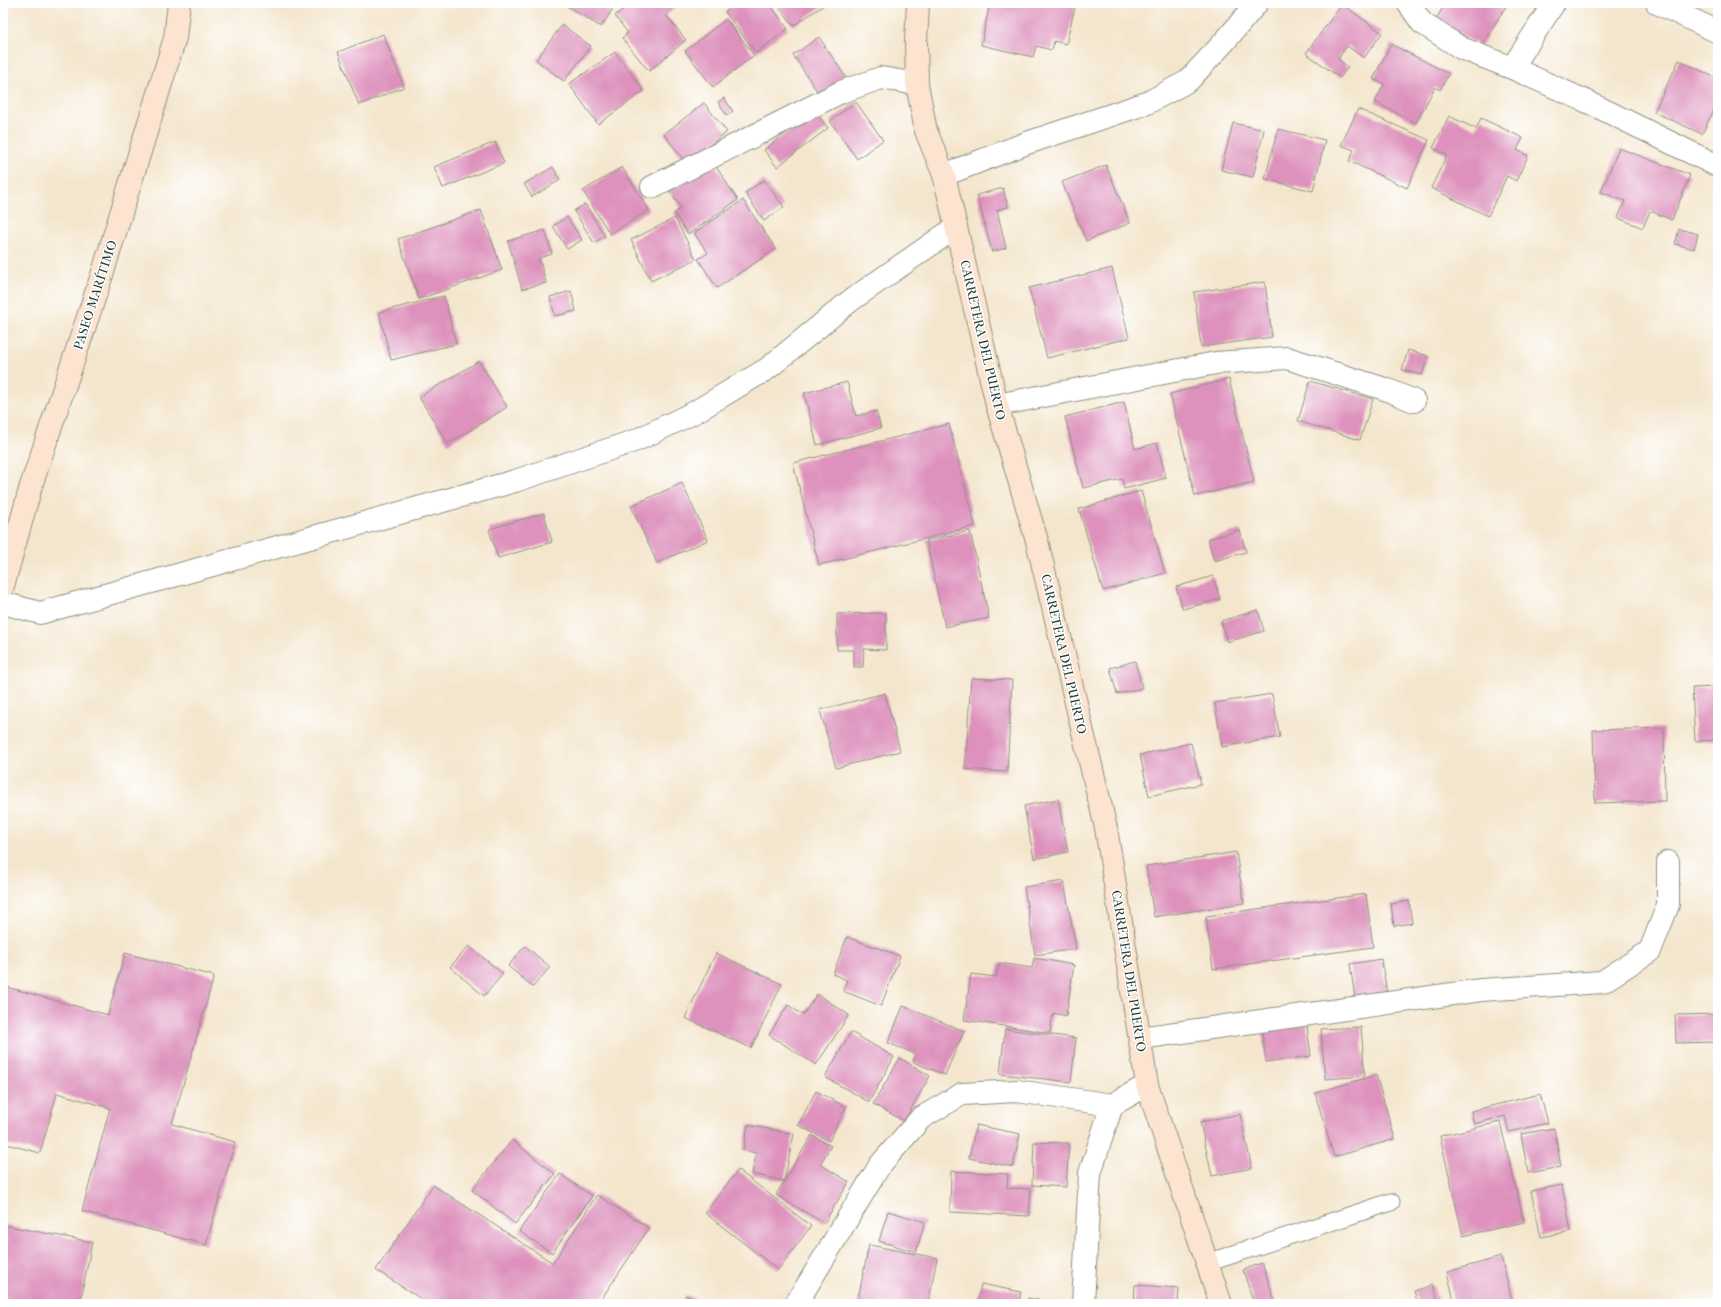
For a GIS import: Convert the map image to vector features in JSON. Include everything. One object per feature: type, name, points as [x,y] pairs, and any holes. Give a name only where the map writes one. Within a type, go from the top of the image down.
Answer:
[{"type":"main road","name":"PASEO MARÍTIMO","points":[[3,586],[31,486],[102,275],[175,38],[179,3]]},
{"type":"main road","name":"CARRETERA DEL PUERTO","points":[[918,3],[916,41],[917,84],[926,131],[944,175],[997,405],[1037,541],[1106,828],[1147,1085],[1221,1304]]},
{"type":"street","points":[[944,175],[1027,143],[1147,103],[1188,81],[1225,41],[1256,3]]},
{"type":"street","points":[[1408,3],[1422,24],[1461,48],[1512,68],[1590,103],[1718,166]]},
{"type":"street","points":[[1512,68],[1554,3]]},
{"type":"street","points":[[1657,3],[1718,32]]},
{"type":"street","points":[[652,187],[841,92],[881,78],[917,84]]},
{"type":"street","points":[[3,603],[40,613],[515,481],[638,440],[695,412],[767,369],[850,301],[956,227]]},
{"type":"street","points":[[997,405],[1216,363],[1287,358],[1388,390],[1414,401]]},
{"type":"street","points":[[1140,1038],[1481,990],[1602,982],[1650,951],[1668,905],[1668,862]]},
{"type":"street","points":[[796,1304],[880,1165],[921,1118],[962,1094],[1017,1091],[1112,1105],[1147,1085]]},
{"type":"street","points":[[1083,1304],[1090,1173],[1112,1105]]},
{"type":"lane","points":[[1207,1263],[1391,1202]]},
{"type":"building","points":[[567,3],[616,4],[601,27],[565,5]]},
{"type":"building","points":[[631,3],[675,3],[677,6],[666,15],[686,40],[649,71],[622,38],[628,33],[615,16]]},
{"type":"building","points":[[737,3],[769,3],[788,29],[756,53],[725,12]]},
{"type":"building","points":[[777,3],[827,3],[793,26]]},
{"type":"building","points":[[990,3],[1076,3],[1066,44],[1054,41],[1052,50],[1036,46],[1033,57],[981,45]]},
{"type":"building","points":[[1446,3],[1508,3],[1481,46],[1436,19]]},
{"type":"building","points":[[1342,4],[1382,33],[1364,58],[1347,46],[1338,59],[1348,67],[1340,78],[1306,53]]},
{"type":"building","points":[[726,19],[754,55],[713,87],[685,51]]},
{"type":"building","points":[[562,25],[591,46],[564,81],[536,60]]},
{"type":"building","points":[[383,34],[404,87],[359,105],[338,52]]},
{"type":"building","points":[[819,37],[847,79],[821,97],[793,55]]},
{"type":"building","points":[[1391,44],[1449,74],[1440,90],[1435,87],[1416,123],[1375,102],[1384,84],[1373,79]]},
{"type":"building","points":[[615,52],[644,91],[598,124],[569,84]]},
{"type":"building","points":[[1679,60],[1718,79],[1718,102],[1702,134],[1654,112]]},
{"type":"building","points":[[724,98],[733,111],[727,116],[718,102]]},
{"type":"building","points":[[856,102],[883,140],[857,159],[830,121]]},
{"type":"building","points":[[704,103],[727,132],[686,163],[664,134]]},
{"type":"building","points":[[1358,109],[1429,140],[1407,188],[1349,161],[1354,150],[1341,145]]},
{"type":"building","points":[[814,111],[828,128],[777,167],[764,150]]},
{"type":"building","points":[[1449,116],[1476,129],[1481,118],[1523,138],[1517,150],[1528,156],[1516,181],[1507,176],[1488,216],[1431,188],[1447,155],[1433,148]]},
{"type":"building","points":[[1233,123],[1264,130],[1253,177],[1221,170]]},
{"type":"building","points":[[1278,129],[1325,140],[1313,191],[1265,179]]},
{"type":"building","points":[[495,142],[504,163],[443,188],[434,167]]},
{"type":"building","points":[[1619,148],[1690,175],[1672,220],[1650,211],[1643,228],[1618,218],[1625,201],[1601,192]]},
{"type":"building","points":[[713,162],[738,200],[688,234],[674,213],[681,208],[670,192]]},
{"type":"building","points":[[1106,165],[1130,223],[1086,241],[1062,182]]},
{"type":"building","points":[[553,167],[560,180],[532,197],[524,184]]},
{"type":"building","points":[[622,167],[649,210],[610,234],[583,191]]},
{"type":"building","points":[[764,180],[784,207],[764,221],[745,193]]},
{"type":"building","points":[[1003,188],[1008,207],[997,210],[1006,248],[992,252],[977,195]]},
{"type":"building","points":[[743,200],[776,249],[717,288],[698,259],[708,253],[694,233]]},
{"type":"building","points":[[585,204],[605,236],[594,243],[574,211]]},
{"type":"building","points":[[481,210],[502,270],[419,299],[398,239]]},
{"type":"building","points":[[567,217],[582,240],[567,249],[553,226]]},
{"type":"building","points":[[675,218],[696,259],[651,281],[631,240]]},
{"type":"building","points":[[1679,229],[1698,234],[1694,249],[1675,244]]},
{"type":"building","points":[[545,230],[552,254],[539,258],[546,283],[522,289],[508,241]]},
{"type":"building","points":[[1112,268],[1129,338],[1047,358],[1029,288]]},
{"type":"building","points":[[1265,282],[1272,337],[1201,347],[1194,292]]},
{"type":"building","points":[[571,291],[576,311],[555,316],[550,297]]},
{"type":"building","points":[[444,296],[456,344],[391,360],[379,312]]},
{"type":"building","points":[[1408,350],[1428,356],[1422,375],[1402,370]]},
{"type":"building","points":[[479,361],[507,407],[448,444],[419,397]]},
{"type":"building","points":[[1229,379],[1254,482],[1195,496],[1170,394]]},
{"type":"building","points":[[1310,381],[1373,399],[1360,440],[1298,421]]},
{"type":"building","points":[[847,382],[856,416],[876,411],[881,428],[817,445],[804,393]]},
{"type":"building","points":[[1124,402],[1135,449],[1157,443],[1166,478],[1124,489],[1122,479],[1083,488],[1065,417]]},
{"type":"building","points":[[949,424],[975,526],[819,565],[793,463]]},
{"type":"building","points":[[682,483],[708,540],[657,563],[631,506]]},
{"type":"building","points":[[1141,491],[1165,573],[1103,591],[1079,509]]},
{"type":"building","points":[[544,513],[552,542],[498,558],[489,529]]},
{"type":"building","points":[[1240,530],[1246,552],[1214,561],[1208,539]]},
{"type":"building","points":[[970,531],[989,618],[945,627],[926,540]]},
{"type":"building","points":[[1213,576],[1220,599],[1183,609],[1176,587]]},
{"type":"building","points":[[1258,610],[1264,631],[1227,642],[1221,621]]},
{"type":"building","points":[[886,613],[886,650],[864,649],[863,667],[854,667],[854,650],[837,650],[837,614]]},
{"type":"building","points":[[1135,661],[1142,688],[1117,694],[1110,668]]},
{"type":"building","points":[[971,678],[1012,680],[1007,772],[965,769]]},
{"type":"building","points":[[1718,687],[1718,740],[1695,741],[1692,688]]},
{"type":"building","points":[[885,693],[900,751],[836,768],[820,710]]},
{"type":"building","points":[[1272,694],[1280,737],[1222,747],[1215,703]]},
{"type":"building","points":[[1664,728],[1665,801],[1595,803],[1593,730]]},
{"type":"building","points":[[1191,743],[1201,784],[1149,796],[1140,755]]},
{"type":"building","points":[[1058,799],[1068,852],[1034,859],[1024,806]]},
{"type":"building","points":[[1236,852],[1244,903],[1154,917],[1146,866]]},
{"type":"building","points":[[1064,881],[1076,949],[1035,955],[1024,887]]},
{"type":"building","points":[[1366,894],[1373,947],[1213,969],[1206,916]]},
{"type":"building","points":[[1409,901],[1412,923],[1394,926],[1391,904]]},
{"type":"building","points":[[847,937],[900,956],[881,1006],[843,991],[847,980],[833,974]]},
{"type":"building","points":[[469,946],[503,974],[484,996],[450,967]]},
{"type":"building","points":[[525,946],[550,967],[533,987],[508,966]]},
{"type":"building","points":[[125,953],[214,976],[172,1124],[235,1142],[206,1245],[82,1211],[110,1108],[57,1093],[40,1153],[3,1143],[3,986],[108,1015]]},
{"type":"building","points":[[716,953],[782,984],[751,1048],[685,1018]]},
{"type":"building","points":[[1034,958],[1074,965],[1066,1016],[1053,1013],[1050,1033],[964,1020],[971,974],[996,977],[999,963],[1032,968]]},
{"type":"building","points":[[1381,959],[1387,992],[1355,998],[1350,964]]},
{"type":"building","points":[[817,994],[849,1015],[816,1065],[769,1035],[788,1005],[803,1015]]},
{"type":"building","points":[[903,1006],[964,1031],[945,1075],[913,1062],[916,1054],[888,1043]]},
{"type":"building","points":[[1718,1014],[1718,1042],[1676,1043],[1675,1015]]},
{"type":"building","points":[[1306,1019],[1311,1056],[1266,1062],[1261,1026]]},
{"type":"building","points":[[1361,1027],[1365,1076],[1325,1079],[1321,1029]]},
{"type":"building","points":[[1005,1029],[1076,1038],[1071,1082],[1000,1074]]},
{"type":"building","points":[[851,1032],[894,1057],[869,1102],[825,1077]]},
{"type":"building","points":[[900,1058],[930,1076],[904,1121],[873,1104]]},
{"type":"building","points":[[1376,1075],[1395,1139],[1334,1157],[1315,1093]]},
{"type":"building","points":[[816,1091],[846,1107],[829,1141],[798,1125]]},
{"type":"building","points":[[1540,1094],[1548,1123],[1509,1132],[1505,1116],[1474,1124],[1471,1111]]},
{"type":"building","points":[[1240,1114],[1252,1168],[1212,1176],[1200,1122]]},
{"type":"building","points":[[1500,1122],[1524,1222],[1463,1236],[1440,1136]]},
{"type":"building","points":[[748,1125],[794,1134],[784,1181],[752,1174],[756,1153],[743,1150]]},
{"type":"building","points":[[976,1125],[1020,1134],[1013,1167],[969,1158]]},
{"type":"building","points":[[1554,1128],[1561,1167],[1528,1173],[1521,1134]]},
{"type":"building","points":[[812,1135],[831,1146],[820,1164],[849,1182],[824,1223],[776,1195]]},
{"type":"building","points":[[512,1140],[555,1174],[515,1224],[472,1190]]},
{"type":"building","points":[[1034,1142],[1069,1143],[1066,1187],[1032,1185]]},
{"type":"building","points":[[738,1170],[811,1226],[778,1270],[705,1213]]},
{"type":"building","points":[[951,1171],[1008,1174],[1007,1188],[1031,1189],[1029,1216],[950,1212]]},
{"type":"building","points":[[560,1174],[592,1196],[552,1253],[519,1231]]},
{"type":"building","points":[[433,1185],[553,1263],[597,1195],[649,1228],[598,1304],[429,1304],[376,1270]]},
{"type":"building","points":[[1562,1185],[1571,1231],[1541,1237],[1531,1191]]},
{"type":"building","points":[[888,1211],[925,1222],[916,1252],[879,1241]]},
{"type":"building","points":[[3,1225],[92,1242],[80,1304],[3,1304]]},
{"type":"building","points":[[869,1245],[937,1258],[928,1304],[857,1304]]},
{"type":"building","points":[[1501,1257],[1513,1304],[1455,1304],[1447,1272]]},
{"type":"building","points":[[1262,1263],[1276,1304],[1254,1304],[1243,1270]]},
{"type":"building","points":[[981,1284],[1021,1292],[1019,1304],[977,1304]]},
{"type":"building","points":[[1135,1285],[1179,1288],[1178,1304],[1134,1304]]},
{"type":"building","points":[[1433,1285],[1439,1304],[1418,1304],[1414,1291]]},
{"type":"building","points":[[686,1295],[708,1304],[682,1304]]},
{"type":"building","points":[[1028,1298],[1052,1303],[1052,1304],[1027,1304]]}]
